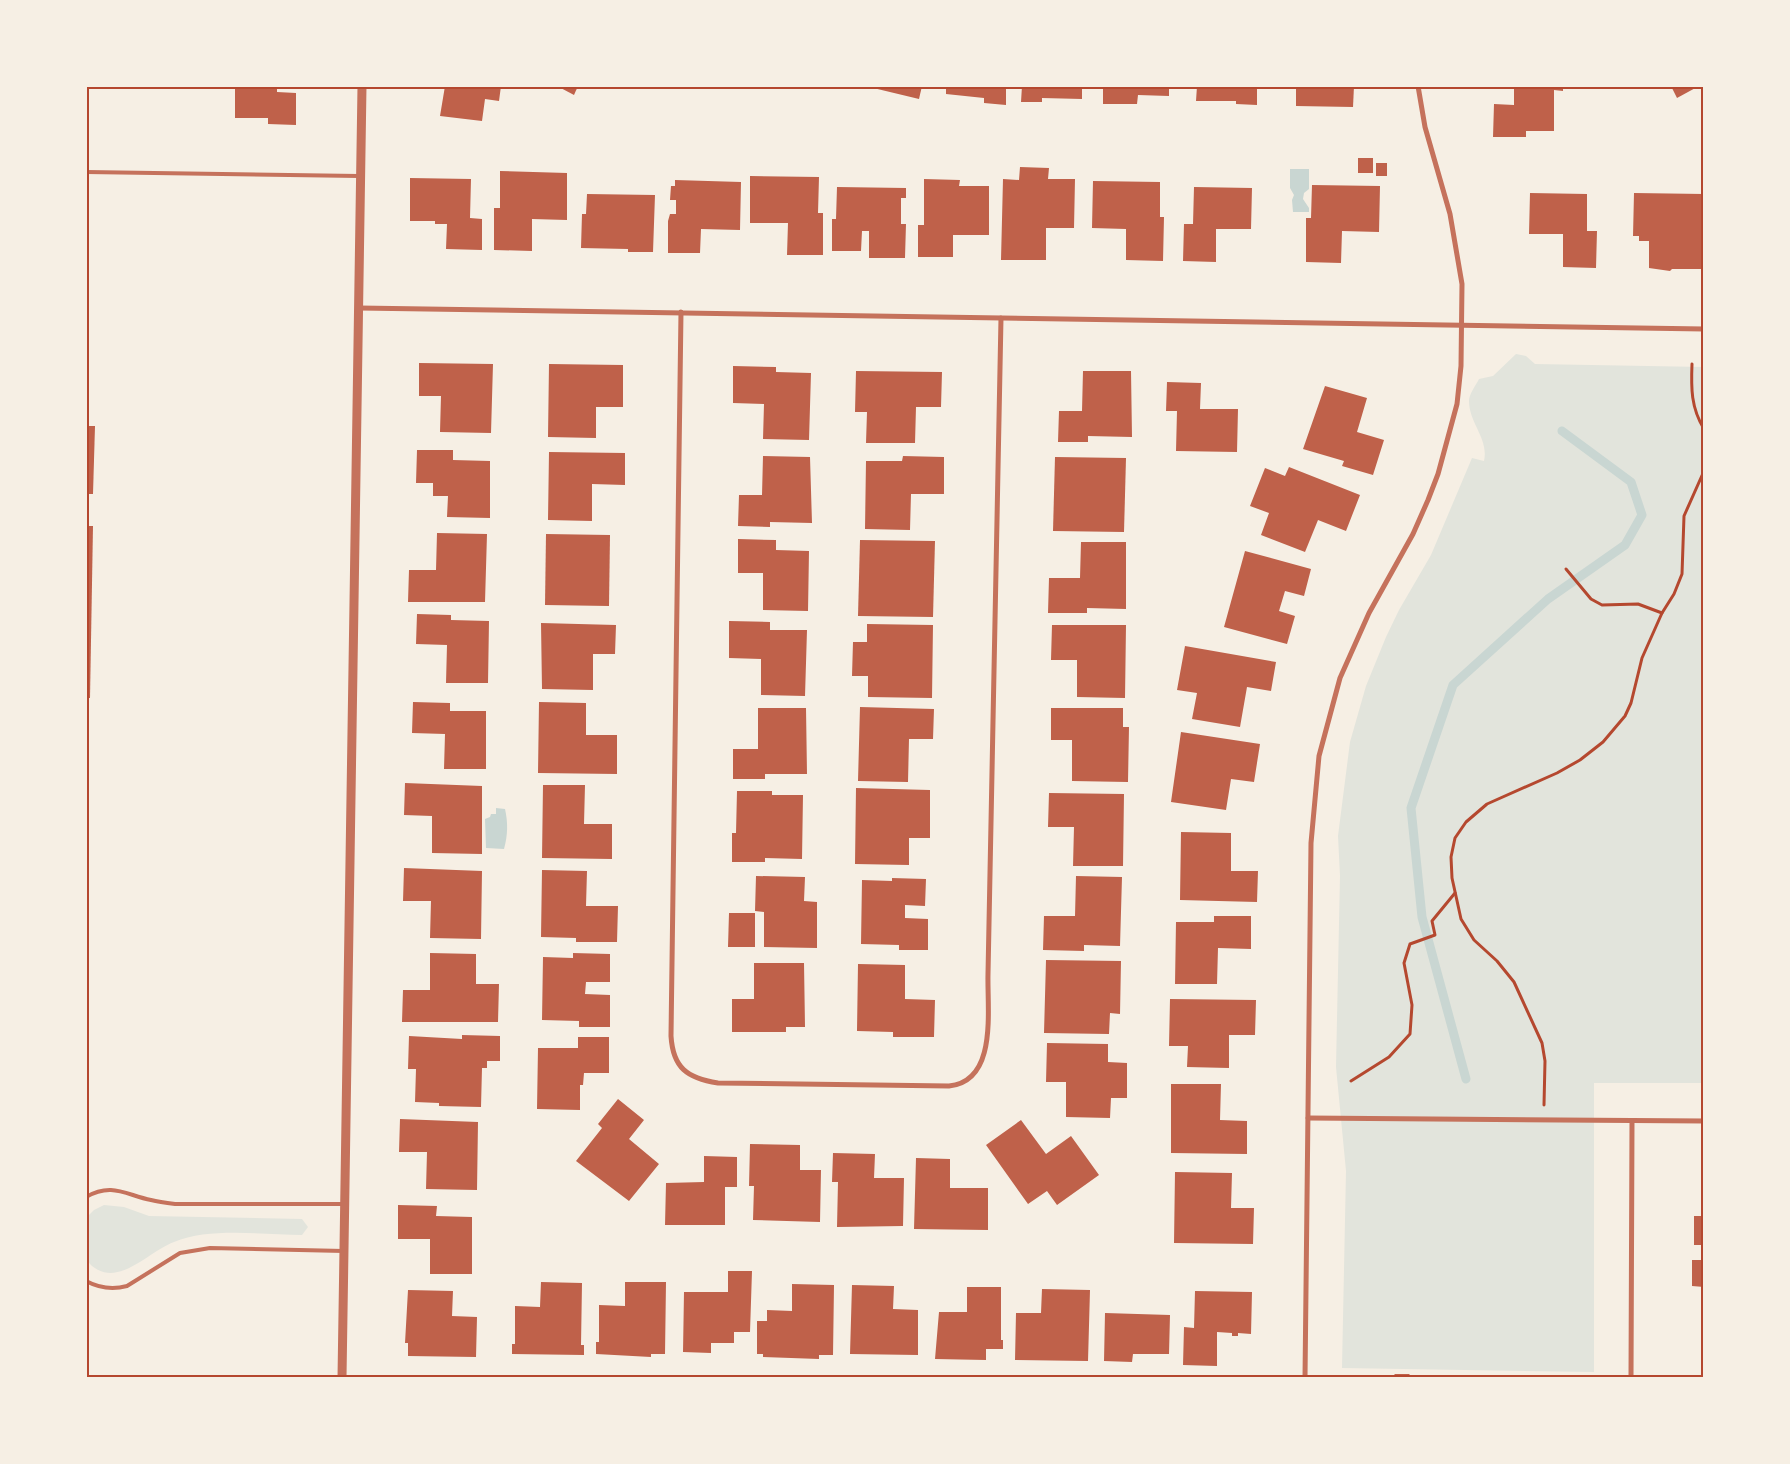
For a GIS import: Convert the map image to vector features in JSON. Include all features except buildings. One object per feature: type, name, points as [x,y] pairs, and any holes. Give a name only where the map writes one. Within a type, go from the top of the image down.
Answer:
[{"type":"street","points":[[342,1378],[362,86]]},
{"type":"street","points":[[1305,1378],[1311,843],[1317,776],[1323,736],[1348,656],[1413,534],[1438,474],[1457,404],[1462,326],[1462,284],[1450,214],[1425,127],[1418,86]]},
{"type":"street","points":[[359,308],[1704,329]]},
{"type":"street","points":[[681,312],[671,1036],[675,1059],[681,1068],[692,1076],[718,1083],[936,1087],[960,1085],[972,1079],[980,1069],[986,1042],[1001,318]]},
{"type":"street","points":[[1308,1118],[1704,1121]]},
{"type":"street","points":[[1630,1378],[1632,1121]]},
{"type":"lane","points":[[86,172],[362,176]]},
{"type":"lane","points":[[86,1197],[99,1191],[119,1190],[150,1200],[175,1204],[344,1204]]},
{"type":"lane","points":[[86,1281],[100,1287],[118,1288],[127,1286],[180,1253],[210,1248],[344,1251]]},
{"type":"path","points":[[1692,364],[1691,394],[1696,417],[1704,429]]},
{"type":"path","points":[[1544,1120],[1544,1061],[1542,1043],[1514,982],[1497,961],[1474,940],[1461,919],[1451,857],[1455,838],[1466,822],[1487,804],[1557,773],[1580,760],[1617,728],[1631,703],[1642,658],[1682,574],[1684,516],[1704,471]]},
{"type":"path","points":[[1566,569],[1591,599],[1602,605],[1628,603],[1662,613]]},
{"type":"path","points":[[1351,1081],[1389,1057],[1410,1034],[1412,1005],[1404,963],[1410,944],[1435,935],[1432,922],[1456,893]]},
{"type":"shaded area","points":[[1290,169],[1309,169],[1309,189],[1304,193],[1303,199],[1309,208],[1309,212],[1293,212],[1292,200],[1294,195],[1290,188]]},
{"type":"shaded area","points":[[1516,354],[1526,356],[1535,364],[1704,367],[1704,966],[1701,1083],[1594,1083],[1594,1372],[1342,1368],[1346,1171],[1336,1067],[1340,876],[1338,836],[1350,742],[1366,686],[1386,637],[1399,610],[1431,555],[1472,458],[1484,461],[1484,445],[1470,409],[1469,398],[1471,393],[1479,379],[1493,376]]},
{"type":"shaded area","points":[[496,808],[505,809],[506,814],[507,834],[504,849],[486,848],[485,819],[490,817],[491,814],[496,814]]},
{"type":"shaded area","points":[[104,1205],[124,1207],[149,1216],[302,1219],[308,1227],[302,1235],[220,1233],[188,1237],[164,1247],[134,1266],[113,1273],[102,1272],[92,1266],[86,1257],[85,1237],[86,1218],[94,1210]]},
{"type":"waterway","points":[[1466,1079],[1422,917],[1411,808],[1453,685],[1548,599],[1625,545],[1642,515],[1631,482],[1562,431]]}]
